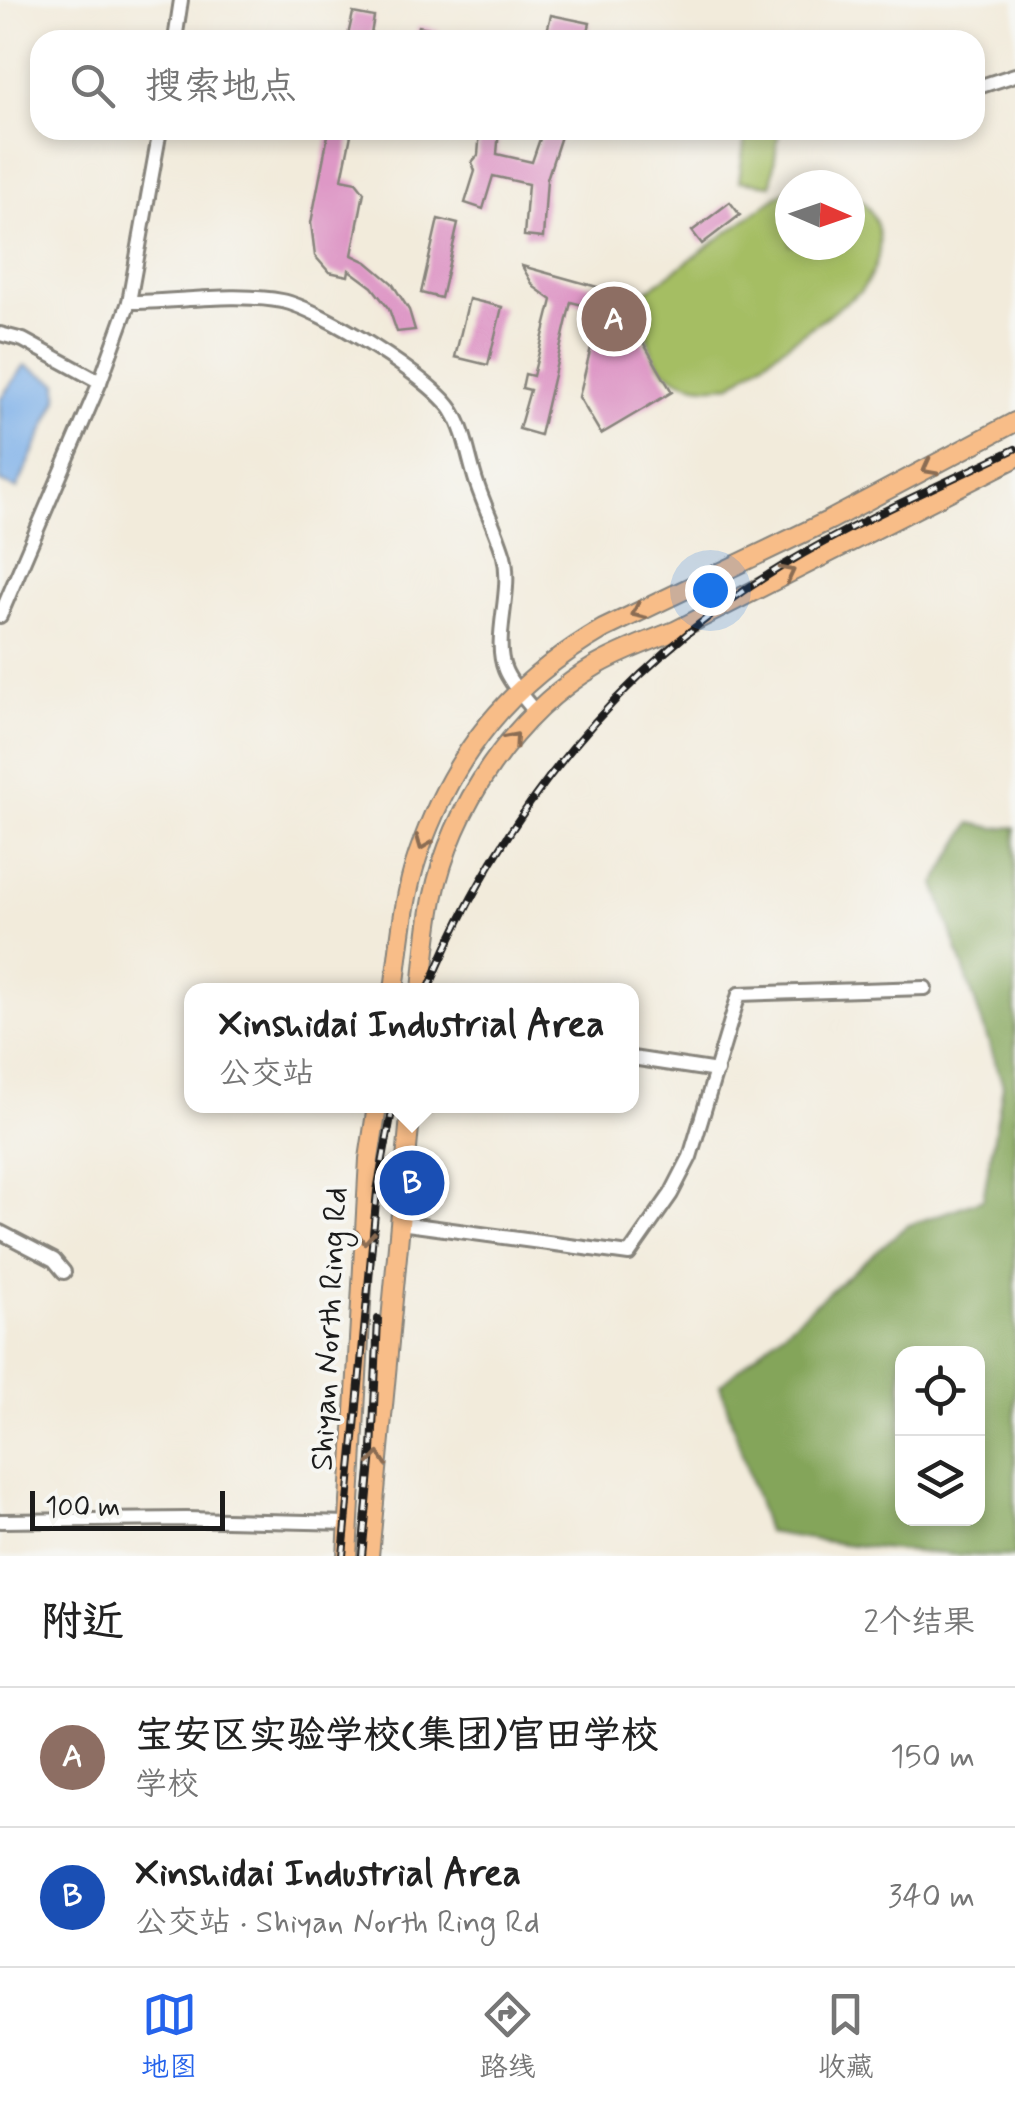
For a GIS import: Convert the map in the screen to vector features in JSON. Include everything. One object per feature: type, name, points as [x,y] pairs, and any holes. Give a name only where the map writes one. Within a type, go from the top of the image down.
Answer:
[{"type":"main road","points":[[395,983],[417,856],[457,770],[518,689],[603,629],[830,520],[1015,422]]},
{"type":"main road","points":[[423,983],[433,899],[451,842],[504,749],[567,685],[626,650],[675,631],[1015,458]]},
{"type":"main road","name":"Shiyan North Ring Rd","points":[[346,1556],[369,1159],[376,1113]]},
{"type":"main road","name":"Shiyan North Ring Rd","points":[[369,1556],[411,1113]]},
{"type":"street","points":[[176,30],[181,0]]},
{"type":"street","points":[[985,84],[1015,74]]},
{"type":"street","points":[[0,616],[100,382],[129,302],[158,140]]},
{"type":"street","points":[[129,302],[256,299],[294,304],[363,341],[439,394],[457,420],[504,556],[504,668],[536,714]]},
{"type":"street","points":[[0,334],[23,340],[100,382]]},
{"type":"street","points":[[400,1223],[629,1254],[671,1194],[690,1157],[738,994],[926,988]]},
{"type":"street","points":[[639,1059],[717,1071]]},
{"type":"street","points":[[0,1232],[54,1260],[64,1272]]},
{"type":"street","points":[[0,1521],[186,1519],[350,1523]]},
{"type":"green space","points":[[745,140],[778,140],[771,185],[739,181]]},
{"type":"green space","points":[[775,198],[775,260],[865,260],[865,205],[877,225],[879,252],[860,292],[732,384],[697,385],[668,372],[650,348],[649,312],[633,323],[622,309]]},
{"type":"green space","points":[[971,823],[1015,827],[1015,1556],[891,1550],[767,1532],[720,1385],[906,1226],[983,1199],[1003,1085],[935,884]]},
{"type":"water","points":[[25,365],[58,383],[58,399],[17,489],[0,482],[0,399]]},
{"type":"building","points":[[353,13],[374,17],[372,30],[349,30]]},
{"type":"building","points":[[551,15],[590,23],[588,30],[547,30]]},
{"type":"building","points":[[327,140],[350,140],[342,179],[356,182],[364,192],[352,255],[392,283],[409,310],[415,330],[397,332],[389,309],[372,287],[349,270],[348,276],[329,272],[315,256],[311,223]]},
{"type":"building","points":[[479,140],[498,140],[497,154],[532,162],[540,140],[560,140],[547,179],[543,238],[524,236],[528,184],[493,176],[483,209],[465,203],[475,171],[472,162],[478,155]]},
{"type":"building","points":[[730,202],[740,215],[702,244],[692,231]]},
{"type":"building","points":[[438,219],[458,224],[441,298],[421,293]]},
{"type":"building","points":[[522,266],[615,292],[610,312],[571,302],[540,435],[519,429],[530,390],[522,388],[525,374],[533,376],[552,300],[534,287]]},
{"type":"building","points":[[469,299],[502,307],[488,365],[455,357]]},
{"type":"building","points":[[629,318],[672,392],[601,434],[579,397],[593,339]]},
{"type":"railway","points":[[431,983],[491,863],[529,805],[618,697],[669,649],[784,565],[898,504],[1015,449]]},
{"type":"railway","points":[[343,1556],[377,1191],[392,1113]]},
{"type":"railway","points":[[362,1556],[378,1319]]},
{"type":"place","name":"宝安区实验学校(集团)官田学校","points":[[614,319]]},
{"type":"place","name":"Xinshidai Industrial Area","points":[[412,1183]]}]
